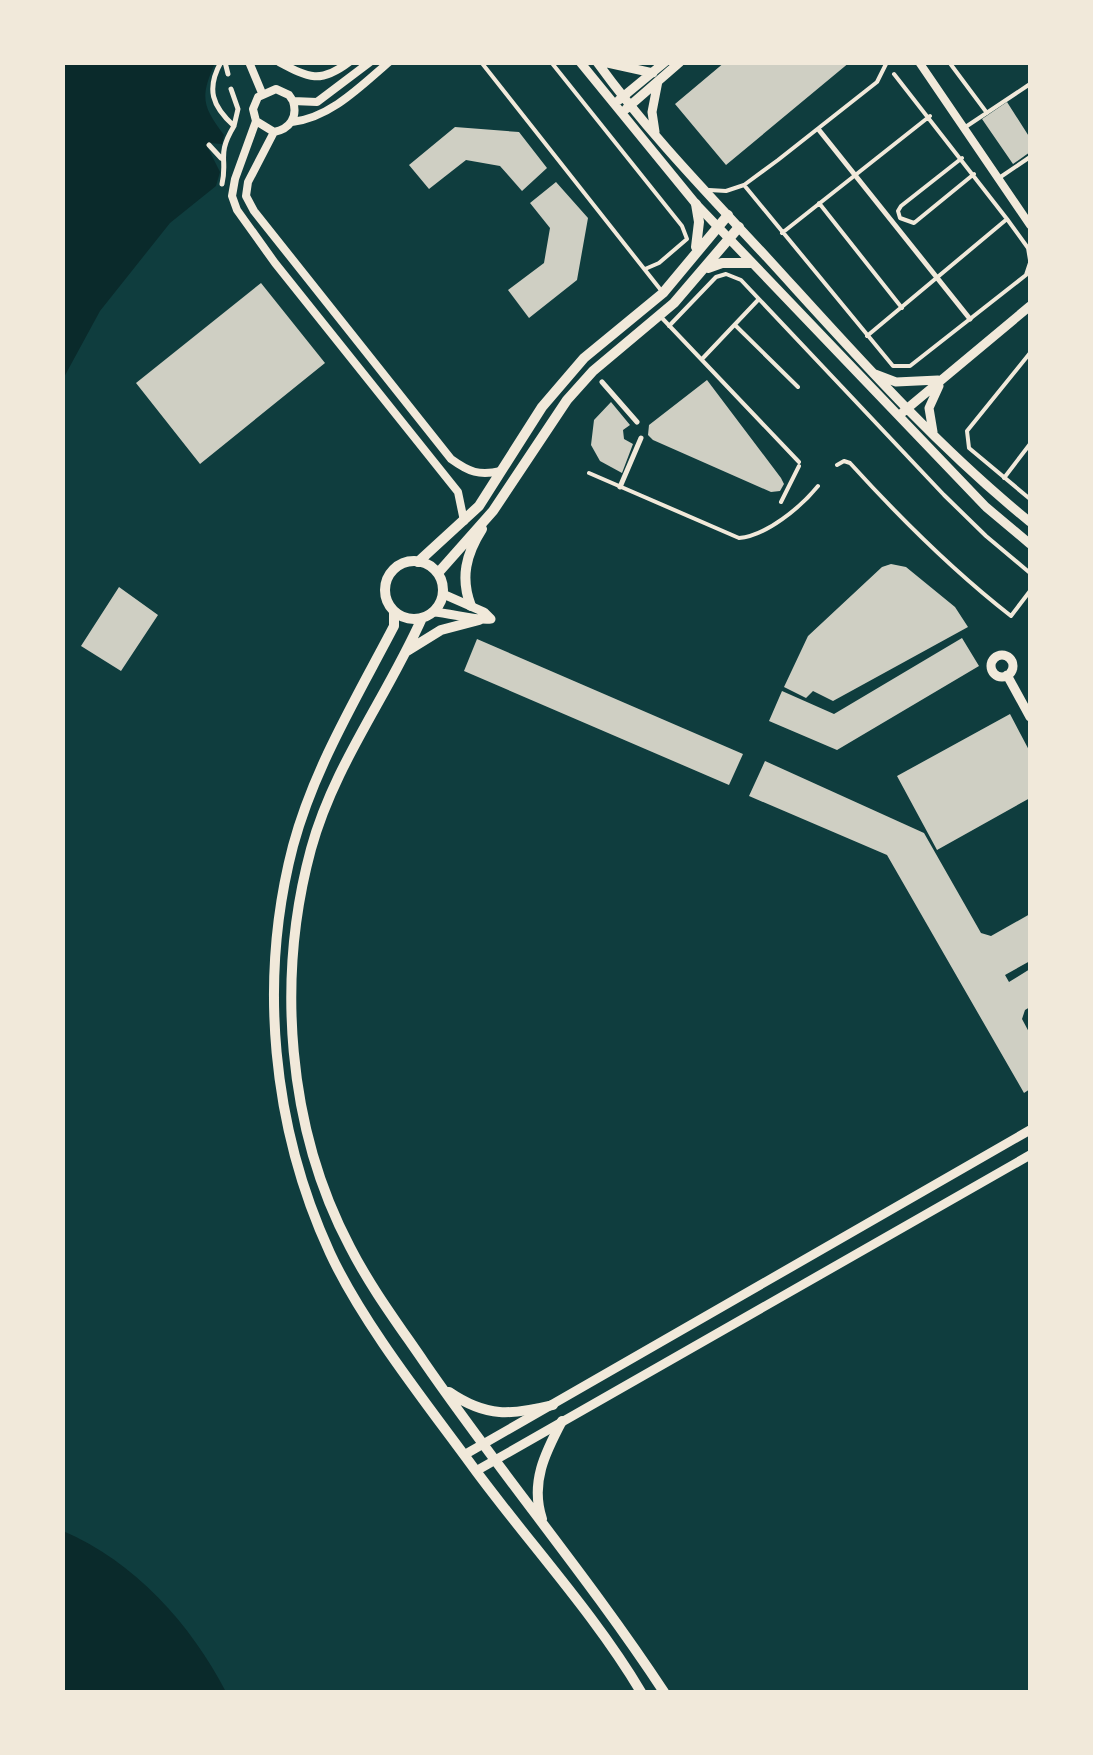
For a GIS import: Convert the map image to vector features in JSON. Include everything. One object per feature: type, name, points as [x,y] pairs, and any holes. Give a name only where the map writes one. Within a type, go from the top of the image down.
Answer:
[{"type":"main road","points":[[692,258],[699,242],[696,204]]},
{"type":"main road","points":[[418,562],[438,574],[443,594],[433,612],[422,618],[402,617],[386,596],[388,578],[400,565],[418,562],[479,506],[542,407],[568,376],[584,358],[663,293],[728,215]]},
{"type":"main road","points":[[471,606],[463,577],[474,540],[567,400],[594,371],[665,321],[739,227]]},
{"type":"main road","points":[[705,270],[722,263],[751,263]]},
{"type":"main road","points":[[438,574],[493,511]]},
{"type":"main road","points":[[394,611],[394,626],[326,756],[294,844],[279,912],[274,961],[276,1050],[299,1166],[331,1255],[362,1308],[464,1455],[640,1692]]},
{"type":"main road","points":[[422,618],[344,764],[311,850],[297,916],[292,1015],[293,1049],[304,1108],[331,1205],[365,1274],[440,1385],[664,1692]]},
{"type":"main road","points":[[407,651],[442,630],[479,620]]},
{"type":"main road","points":[[440,1385],[463,1401],[494,1412],[512,1414],[553,1405]]},
{"type":"main road","points":[[544,1526],[538,1506],[538,1472],[562,1421]]},
{"type":"street","points":[[223,62],[228,74]]},
{"type":"street","points":[[223,62],[212,78],[214,98],[220,113],[234,126]]},
{"type":"street","points":[[249,62],[262,93]]},
{"type":"street","points":[[279,62],[311,78],[330,76],[349,62]]},
{"type":"street","points":[[294,101],[317,102],[370,62]]},
{"type":"street","points":[[389,62],[343,100],[316,116],[274,132],[248,182],[246,196],[254,212],[451,459],[469,472],[483,476],[501,471]]},
{"type":"street","points":[[580,62],[696,204],[751,263],[986,508],[1030,544]]},
{"type":"street","points":[[600,62],[655,77]]},
{"type":"street","points":[[600,62],[655,135],[872,373],[935,438],[1030,522]]},
{"type":"street","points":[[655,135],[655,77],[665,62]]},
{"type":"street","points":[[612,105],[626,101],[680,62]]},
{"type":"street","points":[[919,62],[999,178],[1027,211],[1030,225]]},
{"type":"street","points":[[222,184],[221,158],[238,109],[231,89]]},
{"type":"street","points":[[292,122],[294,101],[283,91],[262,93],[254,103],[256,122],[234,179],[232,196],[237,210],[275,264],[458,492],[464,521]]},
{"type":"street","points":[[335,91],[343,100]]},
{"type":"street","points":[[620,114],[626,101]]},
{"type":"street","points":[[256,122],[274,132]]},
{"type":"street","points":[[819,130],[970,319]]},
{"type":"street","points":[[209,145],[221,158]]},
{"type":"street","points":[[897,417],[1030,306]]},
{"type":"street","points":[[556,370],[568,376]]},
{"type":"street","points":[[872,373],[896,382],[942,379]]},
{"type":"street","points":[[935,438],[928,408],[942,379]]},
{"type":"street","points":[[602,382],[636,422]]},
{"type":"street","points":[[620,487],[641,438]]},
{"type":"street","points":[[433,612],[491,619],[443,594]]},
{"type":"street","points":[[1006,676],[1030,717]]},
{"type":"street","points":[[464,1455],[1030,1130]]},
{"type":"street","points":[[476,1471],[1030,1154]]},
{"type":"lane","points":[[481,62],[663,293]]},
{"type":"lane","points":[[551,62],[684,232],[686,239],[680,247],[645,269]]},
{"type":"lane","points":[[704,190],[726,191],[744,185],[878,82],[887,62]]},
{"type":"lane","points":[[950,62],[987,112]]},
{"type":"lane","points":[[744,185],[893,366],[910,366],[1026,275],[1030,262],[1028,248],[1008,219],[894,74]]},
{"type":"lane","points":[[964,128],[1030,84]]},
{"type":"lane","points":[[782,233],[930,116]]},
{"type":"lane","points":[[999,178],[1030,156]]},
{"type":"lane","points":[[962,158],[900,206],[900,218],[914,223],[974,174]]},
{"type":"lane","points":[[820,204],[902,308]]},
{"type":"lane","points":[[867,336],[1008,219]]},
{"type":"lane","points":[[781,502],[799,464],[665,321],[716,277],[726,274],[741,280],[944,495],[1030,572]]},
{"type":"lane","points":[[702,358],[758,300]]},
{"type":"lane","points":[[735,325],[798,387]]},
{"type":"lane","points":[[1030,353],[967,431],[966,439],[969,448],[1030,499]]},
{"type":"lane","points":[[1004,478],[1030,444]]},
{"type":"lane","points":[[836,465],[850,462],[902,521],[958,574],[1011,616],[1030,591]]},
{"type":"lane","points":[[588,473],[734,538],[746,538],[768,526],[818,486]]},
{"type":"water","points":[[63,63],[215,63],[206,101],[224,135],[222,144],[207,146],[220,172],[216,186],[170,223],[100,311],[63,379]]},
{"type":"water","points":[[63,1531],[114,1559],[158,1597],[196,1642],[226,1692],[63,1692]]},
{"type":"building","points":[[725,62],[850,62],[726,165],[675,104]]},
{"type":"building","points":[[1007,102],[1030,138],[1030,152],[1013,164],[982,119]]},
{"type":"building","points":[[455,127],[519,132],[547,168],[522,191],[500,166],[466,160],[429,189],[409,165]]},
{"type":"building","points":[[556,182],[588,218],[577,280],[529,318],[508,290],[544,263],[550,228],[530,203]]},
{"type":"building","points":[[261,283],[325,363],[200,464],[136,383]]},
{"type":"building","points":[[707,380],[781,478],[784,484],[780,491],[771,492],[648,435],[649,425]]},
{"type":"building","points":[[611,402],[630,425],[623,430],[624,439],[633,444],[622,473],[600,461],[591,445],[594,420]]},
{"type":"building","points":[[882,567],[906,567],[955,607],[968,627],[833,701],[813,691],[806,698],[784,687],[808,636]]},
{"type":"building","points":[[119,587],[158,615],[121,671],[81,646]]},
{"type":"building","points":[[962,638],[979,666],[837,750],[769,721],[782,691],[834,714]]},
{"type":"building","points":[[477,639],[743,754],[729,785],[464,671]]},
{"type":"building","points":[[1010,714],[1030,752],[1030,798],[937,850],[897,776]]},
{"type":"building","points":[[765,761],[924,833],[981,933],[991,936],[1030,914],[1030,961],[1005,975],[1009,982],[1030,969],[1030,1007],[1022,1019],[1030,1034],[1030,1089],[1024,1093],[887,855],[749,796]]}]
